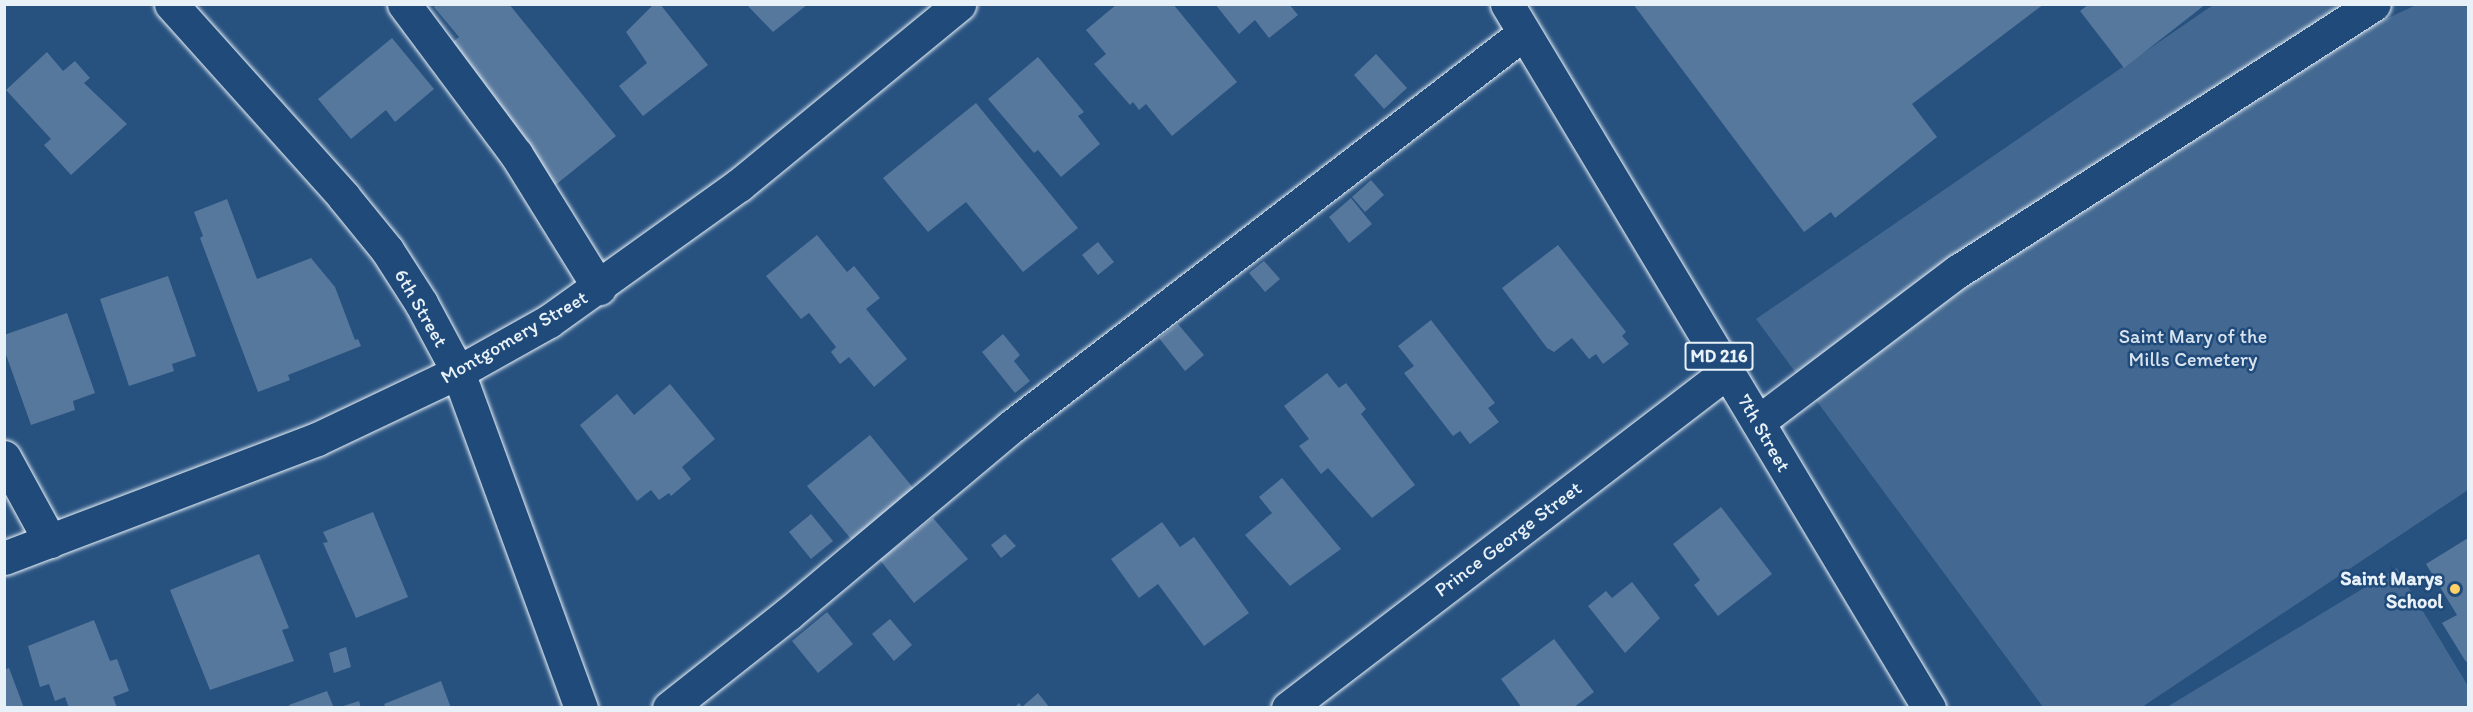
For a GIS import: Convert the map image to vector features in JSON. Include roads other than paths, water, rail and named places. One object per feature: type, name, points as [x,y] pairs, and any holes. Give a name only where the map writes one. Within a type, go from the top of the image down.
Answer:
[{"type":"street","name":"6th Street","points":[[171,4],[287,132],[387,250],[458,372],[581,708]]},
{"type":"street","points":[[404,4],[516,154],[599,288]]},
{"type":"street","name":"Montgomery Street","points":[[4,558],[317,438],[458,372],[549,321],[599,288],[739,185],[959,4]]},
{"type":"street","name":"7th Street","points":[[1507,4],[1929,708]]},
{"type":"street","points":[[1758,423],[1959,271],[2374,4]]},
{"type":"street","points":[[669,708],[788,614],[1012,426],[1524,33]]},
{"type":"street","name":"Prince George Street","points":[[1288,708],[1728,371]]},
{"type":"street","points":[[4,457],[50,541]]},
{"type":"place","name":"Saint Marys School","points":[[2455,589]]},
{"type":"park label","name":"Saint Mary of the Mills Cemetery","points":[[2193,348]]}]
